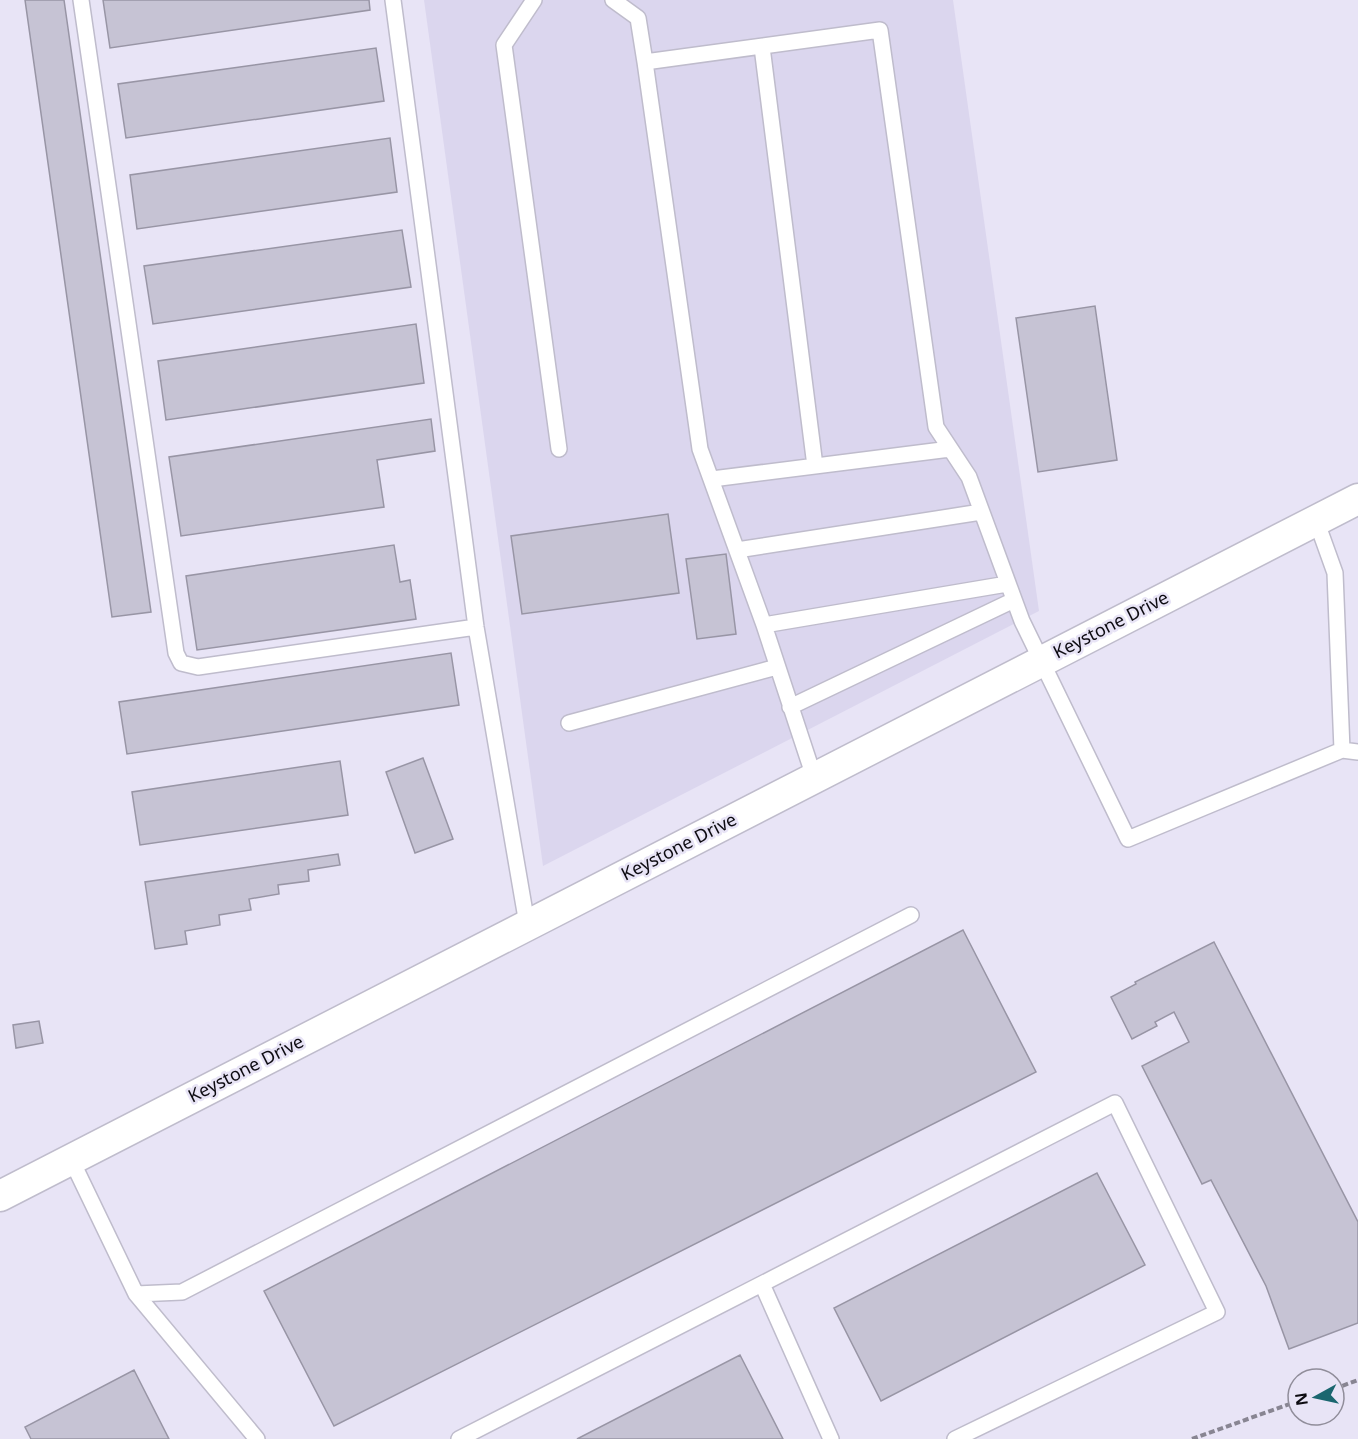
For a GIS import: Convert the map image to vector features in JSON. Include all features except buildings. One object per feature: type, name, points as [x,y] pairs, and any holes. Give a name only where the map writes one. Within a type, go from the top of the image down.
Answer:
[{"type":"street","name":"Keystone Drive","points":[[0,1196],[1358,499]]},
{"type":"lane","points":[[81,0],[176,653],[181,663],[198,667],[476,627]]},
{"type":"lane","points":[[393,0],[476,627],[527,924]]},
{"type":"lane","points":[[534,0],[504,45],[558,449]]},
{"type":"lane","points":[[613,0],[638,18],[700,449],[764,625],[814,777]]},
{"type":"lane","points":[[645,62],[880,30],[936,427],[969,477],[1022,621],[1128,839],[1342,750],[1358,752]]},
{"type":"lane","points":[[762,46],[815,466]]},
{"type":"lane","points":[[712,479],[950,449]]},
{"type":"lane","points":[[737,550],[981,512]]},
{"type":"lane","points":[[1316,520],[1335,573],[1342,750]]},
{"type":"lane","points":[[764,625],[1007,584]]},
{"type":"lane","points":[[790,706],[1014,600]]},
{"type":"lane","points":[[569,723],[777,667]]},
{"type":"lane","points":[[136,1294],[182,1292],[911,915]]},
{"type":"lane","points":[[459,1439],[1115,1103],[1217,1312],[955,1439]]},
{"type":"lane","points":[[71,1159],[136,1294],[258,1439]]},
{"type":"lane","points":[[762,1284],[831,1439]]},
{"type":"path","points":[[1192,1439],[1286,1405]]},
{"type":"shaded area","points":[[424,0],[953,0],[1039,611],[543,866]]}]
